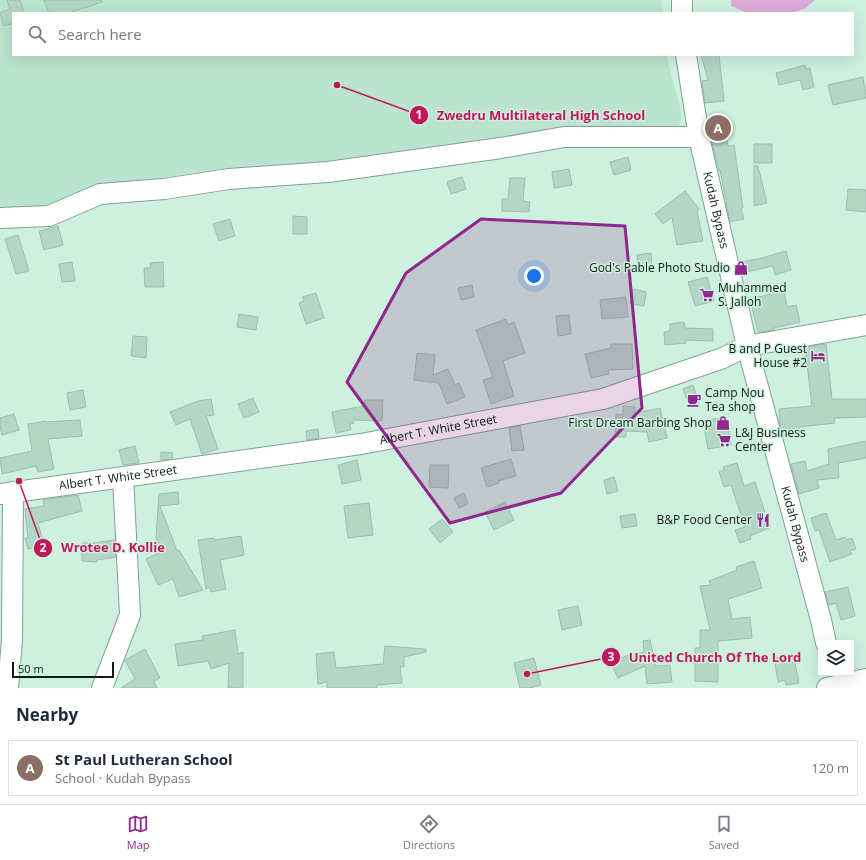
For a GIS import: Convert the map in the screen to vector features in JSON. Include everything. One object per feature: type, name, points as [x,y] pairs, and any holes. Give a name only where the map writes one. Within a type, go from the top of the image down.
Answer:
[{"type":"street","points":[[682,0],[682,12]]},
{"type":"street","name":"Kudah Bypass","points":[[686,56],[699,137],[747,346],[825,640]]},
{"type":"street","points":[[0,218],[49,216],[100,194],[164,189],[229,180],[328,172],[501,148],[564,137],[699,137]]},
{"type":"street","name":"Albert T. White Street","points":[[6,493],[361,444],[603,399],[723,358],[747,346],[866,325]]},
{"type":"street","points":[[102,688],[130,615],[123,477]]},
{"type":"street","points":[[6,493],[13,632],[8,688]]},
{"type":"street","points":[[833,684],[866,679]]},
{"type":"highlighted area","points":[[481,219],[625,226],[642,408],[561,493],[450,523],[347,382],[406,273]]},
{"type":"shaded area","points":[[0,0],[661,0],[663,12],[12,12],[12,56],[666,56],[682,115],[678,129],[501,137],[475,143],[0,214]]},
{"type":"shaded area","points":[[731,0],[815,0],[806,8],[795,12],[746,12],[731,6]]},
{"type":"building","points":[[7,0],[20,0],[24,12],[12,12],[12,23],[4,26],[0,13],[10,9]]},
{"type":"building","points":[[44,0],[102,0],[102,2],[72,12],[49,12]]},
{"type":"building","points":[[701,56],[719,56],[724,101],[705,103],[702,81],[708,80]]},
{"type":"building","points":[[805,65],[806,69],[810,68],[814,87],[803,90],[800,80],[779,85],[776,73]]},
{"type":"building","points":[[863,77],[866,98],[833,105],[828,85]]},
{"type":"building","points":[[724,121],[728,146],[734,145],[743,208],[741,208],[744,219],[730,222],[720,170],[719,171],[711,138],[713,138],[711,123]]},
{"type":"building","points":[[754,144],[772,144],[772,163],[754,163]]},
{"type":"building","points":[[628,157],[631,170],[614,175],[610,162]]},
{"type":"building","points":[[754,166],[758,166],[767,203],[754,206]]},
{"type":"building","points":[[569,169],[572,185],[554,188],[552,172]]},
{"type":"building","points":[[462,177],[466,189],[451,194],[447,182]]},
{"type":"building","points":[[510,178],[525,178],[523,201],[530,202],[529,212],[502,211],[502,199],[508,199]]},
{"type":"building","points":[[848,189],[866,190],[866,212],[846,210]]},
{"type":"building","points":[[685,191],[699,209],[697,211],[703,241],[677,245],[672,217],[663,224],[655,214]]},
{"type":"building","points":[[293,216],[307,217],[307,234],[293,234]]},
{"type":"building","points":[[230,219],[235,236],[219,241],[213,224]]},
{"type":"building","points":[[58,226],[63,245],[44,250],[39,231]]},
{"type":"building","points":[[18,235],[29,271],[16,274],[5,239]]},
{"type":"building","points":[[786,251],[791,270],[775,275],[773,266],[742,273],[740,263]]},
{"type":"building","points":[[651,253],[652,268],[638,270],[637,255]]},
{"type":"building","points":[[72,262],[75,281],[62,282],[59,264]]},
{"type":"building","points":[[163,262],[164,287],[145,287],[144,268],[151,268],[150,263]]},
{"type":"building","points":[[707,277],[714,301],[695,306],[688,282]]},
{"type":"building","points":[[472,285],[474,297],[461,300],[458,288]]},
{"type":"building","points":[[633,289],[646,292],[644,306],[630,304]]},
{"type":"building","points":[[784,290],[787,307],[796,305],[800,322],[774,328],[774,330],[758,332],[750,299],[771,294],[771,292]]},
{"type":"building","points":[[316,293],[324,318],[306,324],[299,303],[304,301],[302,297]]},
{"type":"building","points":[[626,297],[628,317],[602,319],[600,300]]},
{"type":"building","points":[[239,314],[258,317],[256,330],[237,327]]},
{"type":"building","points":[[569,315],[571,334],[558,336],[556,316]]},
{"type":"building","points":[[506,319],[508,325],[514,322],[525,353],[503,361],[514,396],[491,404],[483,380],[493,377],[476,330]]},
{"type":"building","points":[[684,322],[685,328],[713,329],[713,341],[685,340],[686,343],[665,345],[664,332],[670,331],[670,324]]},
{"type":"building","points":[[133,336],[147,337],[146,358],[131,356]]},
{"type":"building","points":[[611,344],[632,344],[633,369],[608,370],[609,374],[591,378],[585,354],[611,348]]},
{"type":"building","points":[[826,344],[832,399],[866,399],[866,417],[834,418],[835,423],[799,427],[800,432],[783,435],[780,426],[779,409],[812,406],[805,347]]},
{"type":"building","points":[[417,353],[435,355],[433,375],[448,369],[455,385],[459,383],[465,397],[447,404],[439,383],[414,380]]},
{"type":"building","points":[[693,385],[699,403],[689,406],[683,389]]},
{"type":"building","points":[[83,390],[86,407],[70,410],[67,393]]},
{"type":"building","points":[[253,398],[259,412],[244,418],[238,404]]},
{"type":"building","points":[[211,399],[214,415],[206,416],[218,449],[202,454],[190,419],[176,425],[170,412],[198,401]]},
{"type":"building","points":[[365,400],[383,400],[382,421],[353,420],[354,423],[350,424],[351,430],[336,433],[332,412],[364,406]]},
{"type":"building","points":[[623,406],[635,407],[635,413],[660,408],[667,438],[649,442],[647,432],[626,431],[626,437],[615,437],[616,414],[623,415]]},
{"type":"building","points":[[14,414],[19,430],[2,435],[0,418]]},
{"type":"building","points":[[726,417],[731,445],[708,449],[703,421]]},
{"type":"building","points":[[80,420],[82,436],[48,439],[54,469],[38,472],[36,466],[2,474],[0,458],[32,451],[28,424],[46,421]]},
{"type":"building","points":[[520,426],[524,450],[512,451],[509,428]]},
{"type":"building","points":[[318,429],[319,438],[307,440],[306,431]]},
{"type":"building","points":[[866,441],[866,458],[838,463],[839,478],[817,480],[819,488],[799,494],[791,464],[805,461],[807,471],[829,464],[828,449]]},
{"type":"building","points":[[135,446],[139,463],[123,465],[119,450]]},
{"type":"building","points":[[161,452],[173,453],[172,459],[161,460]]},
{"type":"building","points":[[511,459],[516,476],[498,481],[499,483],[487,487],[481,468]]},
{"type":"building","points":[[357,460],[361,480],[342,484],[338,465]]},
{"type":"building","points":[[737,463],[744,486],[755,482],[765,512],[763,513],[769,528],[750,536],[751,539],[740,543],[735,530],[745,527],[731,485],[724,487],[719,472],[724,470],[723,467]]},
{"type":"building","points":[[430,465],[449,465],[448,488],[429,487]]},
{"type":"building","points":[[614,477],[618,491],[607,494],[604,480]]},
{"type":"building","points":[[178,492],[179,504],[160,506],[177,551],[179,550],[203,590],[179,597],[173,579],[158,585],[146,559],[161,552],[156,537],[159,494]]},
{"type":"building","points":[[464,493],[468,504],[459,508],[454,498]]},
{"type":"building","points":[[78,495],[82,511],[38,523],[44,545],[28,549],[25,538],[28,538],[25,509],[44,506],[43,500]]},
{"type":"building","points":[[505,502],[514,520],[494,530],[485,512]]},
{"type":"building","points":[[369,503],[373,535],[348,538],[344,506]]},
{"type":"building","points":[[826,513],[836,540],[845,537],[847,540],[852,538],[856,549],[850,551],[852,554],[830,562],[819,530],[815,531],[811,518]]},
{"type":"building","points":[[635,514],[637,526],[622,528],[620,516]]},
{"type":"building","points":[[442,519],[453,532],[440,543],[429,529]]},
{"type":"building","points":[[241,536],[244,555],[220,560],[226,589],[211,592],[210,587],[206,589],[198,540],[214,538],[215,540]]},
{"type":"building","points":[[115,540],[116,557],[97,560],[97,562],[82,561],[82,543]]},
{"type":"building","points":[[754,561],[762,588],[728,599],[732,619],[750,617],[752,638],[718,641],[718,682],[695,681],[695,648],[700,648],[700,630],[710,630],[700,586],[711,585],[709,581],[737,570],[736,567]]},
{"type":"building","points":[[848,587],[855,616],[841,620],[836,603],[829,605],[825,592]]},
{"type":"building","points":[[578,606],[582,625],[562,630],[558,610]]},
{"type":"building","points":[[235,630],[238,654],[243,652],[243,688],[228,688],[229,663],[211,669],[208,661],[178,666],[175,644],[203,640],[202,636]]},
{"type":"building","points":[[650,640],[656,666],[670,665],[672,682],[647,684],[645,666],[618,678],[611,663],[626,656],[644,652],[643,641]]},
{"type":"building","points":[[385,646],[426,649],[426,652],[404,657],[404,667],[400,667],[402,683],[377,685],[377,688],[327,688],[327,682],[318,684],[316,654],[334,652],[336,668],[383,664]]},
{"type":"building","points":[[145,649],[160,678],[154,681],[157,688],[121,688],[135,679],[125,660]]},
{"type":"building","points":[[793,654],[799,683],[786,685],[785,680],[778,682],[774,658]]},
{"type":"building","points":[[534,658],[541,685],[530,688],[520,688],[514,663]]},
{"type":"place","name":"Zwedru Multilateral High School","points":[[337,85]]},
{"type":"place","name":"St Paul Lutheran School","points":[[718,128]]},
{"type":"place","name":"God's Pable Photo Studio","points":[[741,268]]},
{"type":"place","name":"Muhammed S. Jalloh","points":[[707,295]]},
{"type":"place","name":"B and P Guest House #2","points":[[818,356]]},
{"type":"place","name":"Camp Nou Tea shop","points":[[694,400]]},
{"type":"place","name":"First Dream Barbing Shop","points":[[723,423]]},
{"type":"place","name":"L&J Business Center","points":[[724,440]]},
{"type":"place","name":"Wrotee D. Kollie","points":[[19,481]]},
{"type":"place","name":"B&P Food Center","points":[[763,520]]},
{"type":"place","name":"United Church Of The Lord","points":[[527,674]]}]
